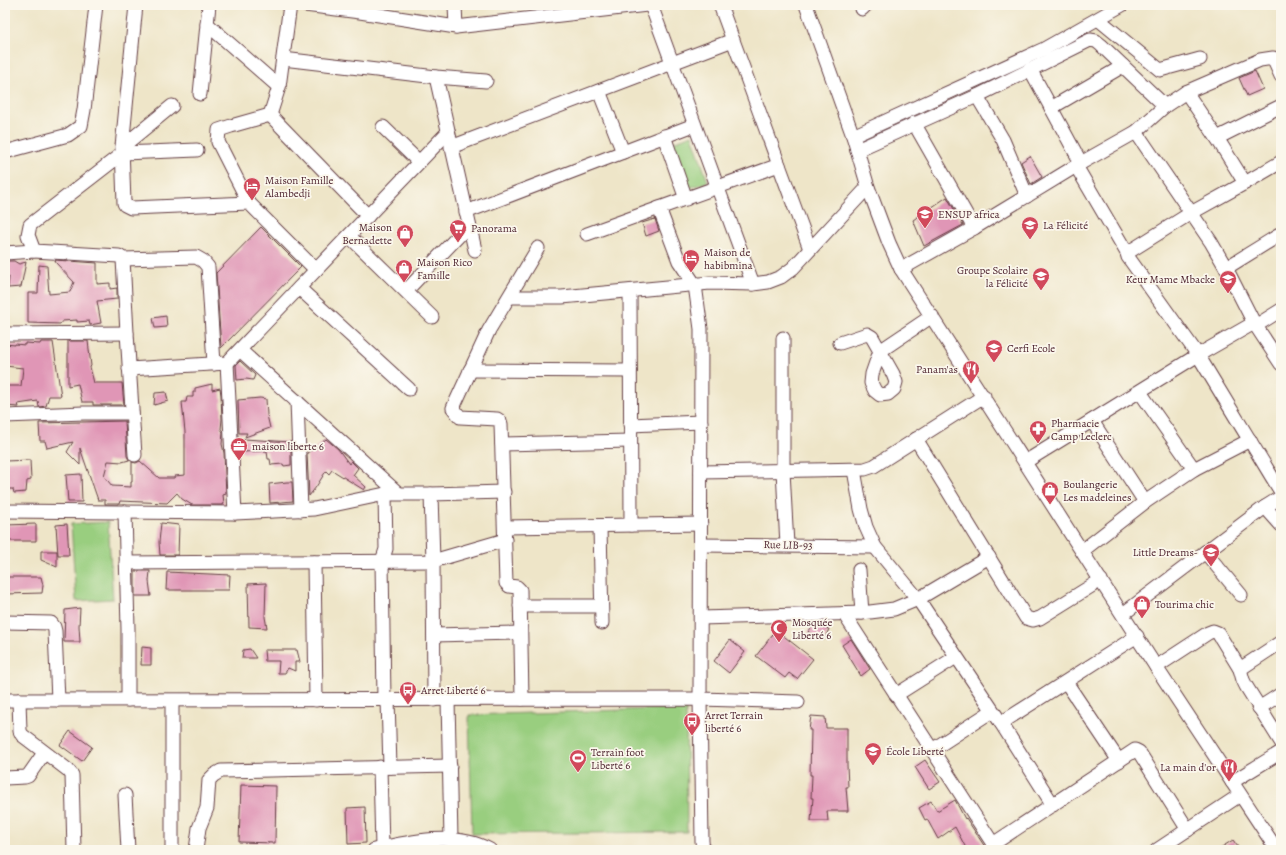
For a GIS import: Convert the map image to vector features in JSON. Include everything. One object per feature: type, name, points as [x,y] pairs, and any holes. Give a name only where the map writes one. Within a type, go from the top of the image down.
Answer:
[{"type":"street","points":[[5,152],[68,135],[81,126],[96,5]]},
{"type":"street","points":[[136,5],[123,150],[124,203],[128,207],[249,203]]},
{"type":"street","points":[[200,94],[209,5]]},
{"type":"street","points":[[270,115],[279,87],[290,5]]},
{"type":"street","points":[[305,5],[360,8],[456,27],[647,5]]},
{"type":"street","points":[[455,5],[456,27]]},
{"type":"street","points":[[651,5],[753,284]]},
{"type":"street","points":[[720,5],[810,249]]},
{"type":"street","points":[[806,5],[853,136],[868,188],[889,244],[902,269],[1156,667],[1277,850]]},
{"type":"street","points":[[853,136],[1044,49],[1122,5]]},
{"type":"street","points":[[1098,19],[1160,70],[1200,59]]},
{"type":"street","points":[[207,24],[279,87]]},
{"type":"street","points":[[451,147],[733,40]]},
{"type":"street","points":[[857,150],[976,96],[1090,40],[1096,41],[1165,106]]},
{"type":"street","points":[[902,269],[1136,132],[1165,106],[1186,92],[1260,60],[1277,57],[1281,76]]},
{"type":"street","points":[[283,59],[436,77],[486,81]]},
{"type":"street","points":[[1052,108],[1123,66]]},
{"type":"street","points":[[1030,69],[1052,108],[1079,164],[1128,257],[1198,355],[1281,492]]},
{"type":"street","points":[[436,77],[475,250]]},
{"type":"street","points":[[599,91],[623,152]]},
{"type":"street","points":[[1186,92],[1245,183]]},
{"type":"street","points":[[976,96],[1003,140],[1027,196]]},
{"type":"street","points":[[34,251],[28,235],[30,226],[123,150],[172,106]]},
{"type":"street","points":[[1217,138],[1281,106]]},
{"type":"street","points":[[270,115],[219,130],[218,142],[249,203],[316,270]]},
{"type":"street","points":[[270,115],[368,216]]},
{"type":"street","points":[[914,123],[974,228]]},
{"type":"street","points":[[406,291],[467,219],[623,152],[694,125]]},
{"type":"street","points":[[383,128],[419,162]]},
{"type":"street","points":[[129,369],[227,363],[448,132]]},
{"type":"street","points":[[1136,132],[1212,242],[1256,324],[1280,360]]},
{"type":"street","points":[[664,136],[686,199]]},
{"type":"street","points":[[123,150],[197,150]]},
{"type":"street","points":[[1127,253],[1191,212],[1281,162]]},
{"type":"street","points":[[587,234],[779,166]]},
{"type":"street","points":[[510,297],[562,297],[710,283],[753,284],[768,282],[781,277],[793,268],[868,188]]},
{"type":"street","points":[[659,208],[679,261],[695,285],[700,330],[700,699],[703,850]]},
{"type":"street","points":[[1226,268],[1281,234]]},
{"type":"street","points":[[349,236],[432,317]]},
{"type":"street","points":[[522,699],[520,590],[519,588],[509,586],[506,583],[501,424],[497,419],[460,417],[453,408],[489,330],[538,248]]},
{"type":"street","points":[[5,252],[34,251],[119,256],[123,259],[196,257],[203,261],[208,267],[214,364]]},
{"type":"street","points":[[123,259],[135,454]]},
{"type":"street","points":[[299,288],[409,389]]},
{"type":"street","points":[[630,291],[631,525]]},
{"type":"street","points":[[1025,462],[1198,355],[1281,310]]},
{"type":"street","points":[[840,343],[867,334],[872,336],[880,351],[932,316]]},
{"type":"street","points":[[5,334],[127,333]]},
{"type":"street","points":[[783,338],[783,471],[787,545]]},
{"type":"street","points":[[240,350],[297,401],[391,494]]},
{"type":"street","points":[[227,363],[235,513]]},
{"type":"street","points":[[470,370],[630,371]]},
{"type":"street","points":[[1140,392],[1194,469]]},
{"type":"street","points":[[700,472],[865,469],[874,466],[984,396]]},
{"type":"street","points":[[297,401],[301,510]]},
{"type":"street","points":[[5,416],[132,413]]},
{"type":"street","points":[[1092,421],[1145,502]]},
{"type":"street","points":[[630,424],[701,422]]},
{"type":"street","points":[[916,439],[1026,618],[1033,620],[1040,618],[1101,580]]},
{"type":"street","points":[[1082,551],[1145,502],[1194,469],[1250,440]]},
{"type":"street","points":[[502,444],[630,441]]},
{"type":"street","points":[[854,470],[860,509],[874,547],[918,599],[1001,723],[1053,805]]},
{"type":"street","points":[[5,510],[235,513],[325,508],[391,494],[504,492]]},
{"type":"street","points":[[391,494],[386,549],[382,561],[386,700],[385,767],[378,849],[411,846],[451,839],[481,845],[490,850]]},
{"type":"street","points":[[431,494],[434,700]]},
{"type":"street","points":[[1123,614],[1265,507],[1281,497]]},
{"type":"street","points":[[1265,507],[1281,526]]},
{"type":"street","points":[[125,512],[128,700]]},
{"type":"street","points":[[126,563],[433,561],[505,534],[600,526],[701,524]]},
{"type":"street","points":[[600,526],[602,623]]},
{"type":"street","name":"Rue LIB-93","points":[[701,545],[874,547]]},
{"type":"street","points":[[1205,552],[1241,595]]},
{"type":"street","points":[[701,618],[844,614],[894,609],[918,599],[989,557]]},
{"type":"street","points":[[314,562],[316,700]]},
{"type":"street","points":[[859,570],[862,613]]},
{"type":"street","points":[[520,606],[601,606]]},
{"type":"street","points":[[844,614],[995,847],[1053,805],[1136,750],[1139,752],[1188,830]]},
{"type":"street","points":[[5,622],[51,623],[54,627],[58,700]]},
{"type":"street","points":[[1156,667],[1208,632],[1213,631],[1218,634],[1240,669],[1243,680],[1281,742]]},
{"type":"street","points":[[434,635],[520,633]]},
{"type":"street","points":[[1001,723],[1137,636]]},
{"type":"street","points":[[1240,669],[1281,642]]},
{"type":"street","points":[[896,695],[956,657]]},
{"type":"street","points":[[1066,682],[1119,761]]},
{"type":"street","points":[[1259,708],[1281,694]]},
{"type":"street","points":[[5,700],[172,701],[700,699],[798,702]]},
{"type":"street","points":[[20,700],[20,731],[25,738],[68,770],[72,776],[74,850]]},
{"type":"street","points":[[448,700],[451,839]]},
{"type":"street","points":[[172,701],[172,850]]},
{"type":"street","points":[[932,750],[992,711]]},
{"type":"street","points":[[1232,782],[1281,752]]},
{"type":"street","points":[[5,778],[25,778],[44,753]]},
{"type":"street","points":[[196,850],[199,828],[207,808],[210,780],[214,774],[221,771],[450,766]]},
{"type":"street","points":[[125,795],[128,850]]},
{"type":"street","points":[[1157,850],[1240,795]]},
{"type":"green space","points":[[692,135],[708,182],[689,188],[673,142]]},
{"type":"green space","points":[[108,522],[113,599],[76,601],[71,524]]},
{"type":"green space","name":"Terrain foot Liberté 6","points":[[686,708],[687,832],[472,834],[469,715]]},
{"type":"building","points":[[1255,71],[1263,89],[1247,96],[1239,78]]},
{"type":"building","points":[[1030,156],[1042,177],[1031,184],[1021,162]]},
{"type":"building","points":[[947,197],[963,225],[924,246],[913,220]]},
{"type":"building","points":[[655,219],[659,231],[646,236],[642,223]]},
{"type":"building","points":[[261,227],[301,267],[221,348],[216,273]]},
{"type":"building","points":[[55,260],[97,263],[97,284],[110,283],[110,289],[117,288],[117,299],[97,301],[101,323],[90,325],[89,321],[77,322],[77,320],[62,321],[60,324],[28,323],[28,293],[38,293],[39,265],[47,266],[49,294],[70,292],[74,282],[56,263]]},
{"type":"building","points":[[5,261],[14,261],[19,264],[26,262],[21,287],[8,288],[9,277],[5,277]]},
{"type":"building","points":[[166,316],[167,327],[155,328],[153,318]]},
{"type":"building","points":[[68,341],[88,341],[90,367],[94,383],[122,383],[124,405],[93,405],[93,402],[82,402],[78,384],[68,386]]},
{"type":"building","points":[[41,342],[53,342],[61,396],[49,396],[46,406],[39,407],[38,401],[18,404],[19,407],[5,406],[5,386],[21,386],[23,368],[5,366],[5,344],[25,345],[25,343],[40,344]]},
{"type":"building","points":[[240,361],[255,375],[253,380],[237,380],[236,365]]},
{"type":"building","points":[[212,384],[212,390],[220,388],[221,395],[221,429],[223,432],[222,444],[224,453],[226,494],[223,495],[223,505],[192,505],[182,499],[177,493],[167,503],[120,501],[119,504],[105,504],[105,500],[98,500],[80,448],[80,465],[67,452],[73,442],[47,448],[45,441],[40,441],[39,423],[125,421],[127,456],[129,460],[122,462],[108,461],[104,476],[112,486],[131,487],[132,462],[136,463],[140,461],[159,478],[174,478],[175,476],[185,475],[185,432],[182,402],[186,402],[187,397],[193,397],[195,388]]},
{"type":"building","points":[[166,392],[168,401],[154,405],[155,393]]},
{"type":"building","points":[[260,398],[266,399],[270,428],[245,437],[247,433],[239,433],[238,400]]},
{"type":"building","points":[[244,439],[291,442],[291,465],[271,465],[270,459],[268,459],[267,451],[242,452],[241,446]]},
{"type":"building","points":[[326,439],[338,449],[349,464],[351,461],[358,468],[353,475],[366,487],[364,490],[332,470],[329,474],[326,471],[309,496],[307,453]]},
{"type":"building","points":[[30,460],[31,480],[27,481],[26,492],[14,493],[13,489],[5,489],[5,461]]},
{"type":"building","points":[[81,474],[82,502],[68,502],[66,475]]},
{"type":"building","points":[[292,482],[293,501],[270,503],[269,484]]},
{"type":"building","points":[[161,523],[179,525],[178,555],[160,555],[159,542]]},
{"type":"building","points":[[36,524],[36,541],[5,541],[5,525]]},
{"type":"building","points":[[67,524],[69,555],[58,555],[56,525]]},
{"type":"building","points":[[41,551],[57,551],[57,567],[41,560]]},
{"type":"building","points":[[135,571],[150,571],[149,581],[151,596],[135,596]]},
{"type":"building","points":[[167,572],[230,575],[229,590],[166,590]]},
{"type":"building","points":[[5,577],[41,577],[43,585],[42,593],[5,594]]},
{"type":"building","points":[[266,583],[265,617],[267,628],[249,627],[248,584]]},
{"type":"building","points":[[80,608],[80,642],[64,642],[65,610]]},
{"type":"building","points":[[814,624],[829,629],[824,640],[808,632]]},
{"type":"building","name":"Mosquée Liberté 6","points":[[776,630],[813,659],[797,679],[789,673],[785,678],[756,656]]},
{"type":"building","points":[[851,639],[870,669],[861,676],[842,645]]},
{"type":"building","points":[[730,640],[745,652],[729,673],[714,661]]},
{"type":"building","points":[[142,647],[151,648],[151,665],[141,665]]},
{"type":"building","points":[[250,649],[256,658],[242,658],[243,650]]},
{"type":"building","points":[[264,650],[297,650],[300,662],[295,662],[295,671],[288,668],[285,673],[278,673],[279,661],[265,661]]},
{"type":"building","points":[[811,716],[825,717],[826,728],[847,728],[848,787],[846,787],[848,811],[827,811],[828,821],[811,821],[813,798],[811,798],[812,775],[810,775],[811,730],[809,730]]},
{"type":"building","points":[[70,731],[92,747],[82,761],[60,745]]},
{"type":"building","points":[[925,760],[940,782],[929,789],[915,767]]},
{"type":"building","points":[[241,785],[276,786],[275,843],[239,842]]},
{"type":"building","points":[[955,800],[965,819],[966,818],[987,850],[967,850],[955,827],[938,839],[919,808],[931,801],[937,811]]},
{"type":"building","points":[[365,807],[366,843],[348,844],[347,808]]},
{"type":"building","points":[[1233,840],[1240,850],[1217,850]]},
{"type":"place","name":"Maison Famille Alambedji","points":[[252,201]]},
{"type":"place","name":"ENSUP africa","points":[[925,229]]},
{"type":"place","name":"La Félicité","points":[[1030,240]]},
{"type":"place","name":"Panorama","points":[[458,243]]},
{"type":"place","name":"Maison Bernadette","points":[[405,248]]},
{"type":"place","name":"Maison de habibmina","points":[[691,273]]},
{"type":"place","name":"Maison Rico Famille","points":[[404,283]]},
{"type":"place","name":"Groupe Scolaire la Félicité","points":[[1041,291]]},
{"type":"place","name":"Keur Mame Mbacke","points":[[1228,294]]},
{"type":"place","name":"Cerfi Ecole","points":[[994,363]]},
{"type":"place","name":"Panam'as","points":[[971,384]]},
{"type":"place","name":"Pharmacie Camp Leclerc","points":[[1038,444]]},
{"type":"place","name":"maison liberte 6","points":[[239,461]]},
{"type":"place","name":"Boulangerie Les madeleines","points":[[1050,505]]},
{"type":"place","name":"Little Dreams-","points":[[1211,567]]},
{"type":"place","name":"Tourima chic","points":[[1142,619]]},
{"type":"place","name":"Mosquée Liberté 6","points":[[779,643]]},
{"type":"place","name":"Arret Liberté 6","points":[[408,705]]},
{"type":"place","name":"Arret Terrain liberté 6","points":[[692,736]]},
{"type":"place","name":"École Liberté","points":[[873,766]]},
{"type":"place","name":"Terrain foot Liberté 6","points":[[578,773]]},
{"type":"place","name":"La main d'or","points":[[1229,782]]}]
